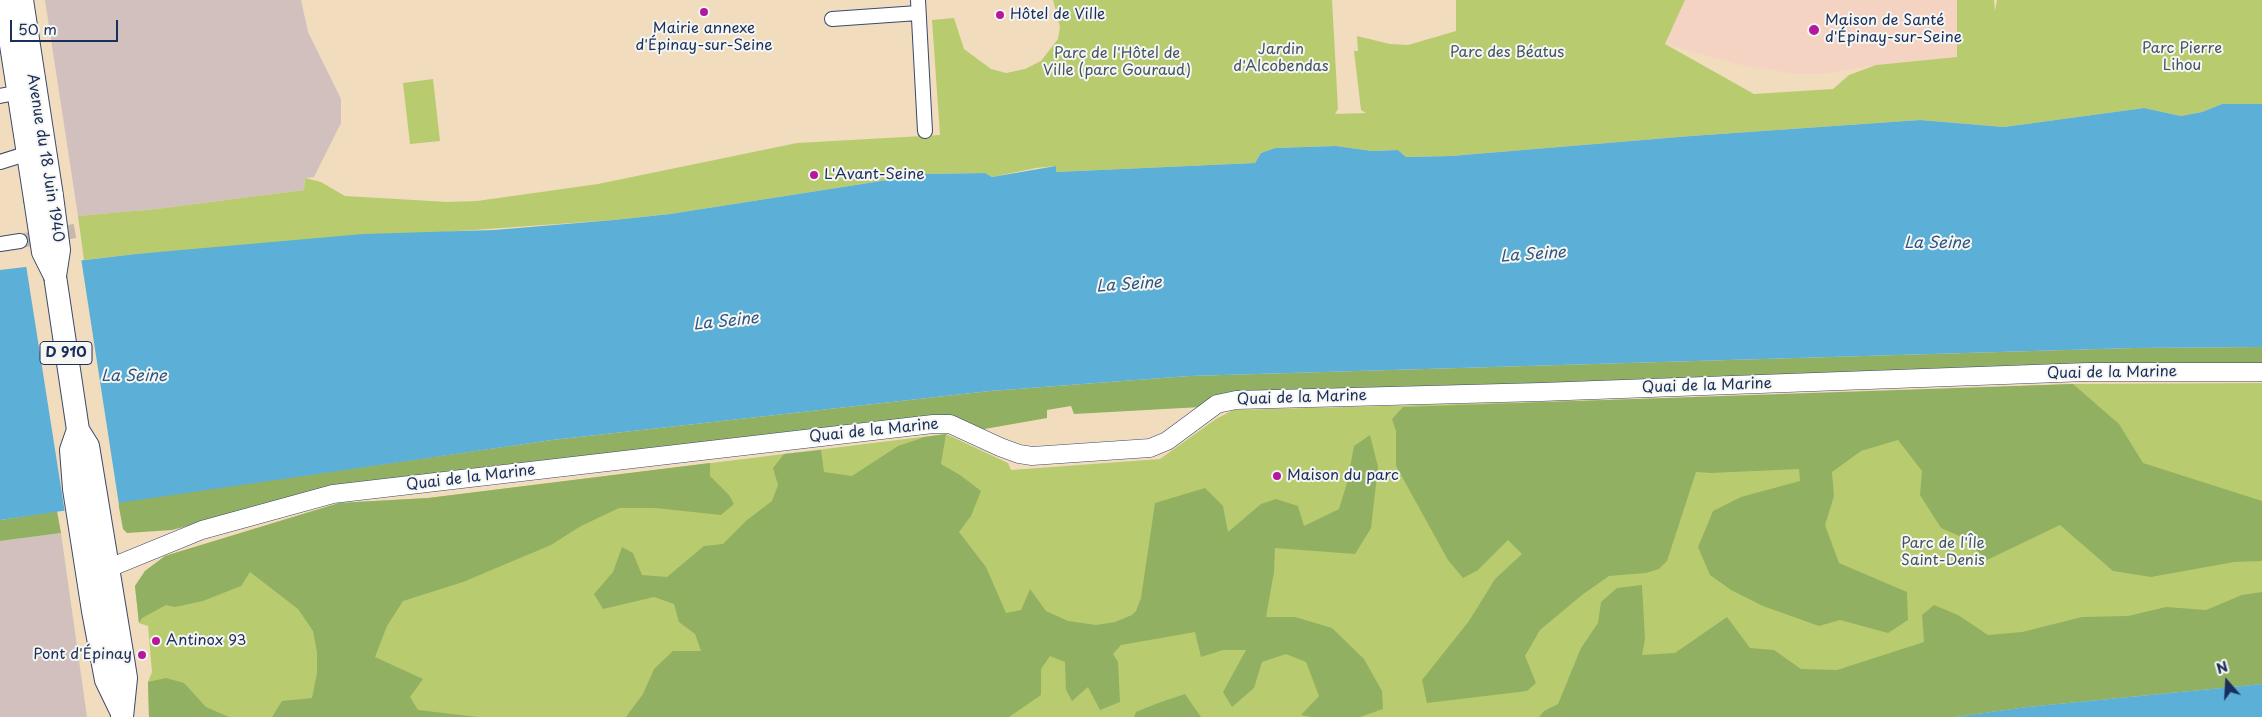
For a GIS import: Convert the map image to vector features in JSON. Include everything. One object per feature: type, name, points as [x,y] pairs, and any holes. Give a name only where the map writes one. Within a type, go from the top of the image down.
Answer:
[{"type":"main road","name":"Avenue du 18 Juin 1940","points":[[4,0],[17,92],[36,151],[43,198],[59,250],[55,276],[78,430],[71,450],[90,522],[98,569]]},
{"type":"main road","name":"Avenue du 18 Juin 1940","points":[[17,92],[22,0]]},
{"type":"main road","name":"D 910","points":[[98,569],[126,678],[122,715]]},
{"type":"street","points":[[832,19],[918,6],[925,131]]},
{"type":"street","points":[[0,162],[36,151]]},
{"type":"street","points":[[0,244],[20,241]]},
{"type":"street","name":"Quai de la Marine","points":[[98,569],[202,530],[333,494],[933,424],[950,424],[1000,447],[1019,454],[1032,456],[1150,448],[1168,441],[1217,404],[1236,400],[1541,392],[2087,372],[2262,372]]},
{"type":"shaded area","points":[[45,0],[301,0],[308,32],[341,99],[341,123],[314,177],[305,178],[304,190],[156,209],[78,216]]},
{"type":"shaded area","name":"Maison de Santé d'Épinay-sur-Seine","points":[[1685,0],[1957,0],[1957,57],[1876,65],[1821,74],[1795,74],[1737,64],[1665,44]]},
{"type":"shaded area","points":[[61,533],[87,717],[0,717],[0,541]]},
{"type":"green space","points":[[1053,0],[1332,0],[1338,109],[1335,114],[1366,113],[1361,110],[1354,51],[1358,51],[1357,36],[1390,44],[1408,45],[1456,31],[1456,0],[1685,0],[1665,44],[1754,94],[1833,89],[1849,75],[1876,65],[1957,57],[1957,0],[1994,0],[1995,11],[1997,0],[2262,0],[2262,104],[2222,104],[2202,112],[2181,116],[2144,108],[2004,127],[1920,120],[1691,136],[1451,156],[1406,157],[1398,150],[1372,151],[1336,146],[1275,148],[1261,153],[1255,163],[1056,172],[1056,166],[992,177],[985,173],[926,174],[670,214],[614,220],[136,254],[84,260],[78,216],[156,209],[304,190],[305,178],[321,182],[345,196],[448,202],[477,201],[598,184],[797,143],[940,135],[932,20],[954,18],[964,49],[991,69],[1006,73],[1025,69],[1041,61],[1058,39],[1060,27]]},
{"type":"green space","points":[[433,79],[440,141],[410,144],[403,83]]},
{"type":"green space","points":[[2262,347],[2262,366],[1201,407],[1074,414],[1071,406],[1047,410],[1047,418],[979,430],[944,415],[770,436],[199,523],[172,530],[127,533],[123,529],[118,502],[552,440],[990,391],[1189,376],[2134,348]]},
{"type":"green space","name":"Parc de l'Île Saint-Denis","points":[[2262,383],[2262,684],[2027,707],[1955,717],[149,717],[148,682],[152,672],[148,626],[139,623],[135,586],[145,571],[165,556],[339,503],[428,498],[946,434],[1008,463],[1011,470],[1160,459],[1216,419],[1233,410],[1829,394],[2072,384]]},
{"type":"green space","points":[[2073,384],[2119,424],[2143,463],[2262,501],[2262,561],[2234,562],[2151,577],[2113,571],[2060,525],[1987,560],[1964,538],[1941,528],[1920,495],[1922,471],[1898,440],[1861,451],[1832,472],[1834,496],[1825,525],[1839,563],[1907,592],[1908,620],[1888,633],[1840,620],[1819,626],[1763,606],[1731,590],[1710,575],[1698,547],[1713,511],[1741,497],[1800,481],[1799,469],[1696,472],[1667,561],[1659,569],[1646,573],[1609,576],[1582,595],[1540,630],[1525,656],[1536,683],[1527,691],[1427,703],[1422,680],[1469,621],[1495,579],[1522,554],[1508,540],[1478,570],[1463,578],[1448,560],[1396,466],[1396,431],[1392,419],[1403,407]]},
{"type":"green space","points":[[946,434],[941,464],[960,475],[981,491],[971,516],[959,532],[986,567],[1006,613],[1021,610],[1030,589],[1046,611],[1068,621],[1096,625],[1115,622],[1132,615],[1136,611],[1141,598],[1155,503],[1205,488],[1223,506],[1228,532],[1261,504],[1276,499],[1298,506],[1304,526],[1339,509],[1347,483],[1354,446],[1370,435],[1378,467],[1371,528],[1355,554],[1275,548],[1274,572],[1266,617],[1295,617],[1332,628],[1364,659],[1382,691],[1383,709],[1360,717],[1311,717],[1301,715],[1319,696],[1306,662],[1286,654],[1262,662],[1254,688],[1232,707],[1223,692],[1246,650],[1223,650],[1201,657],[1195,632],[1121,645],[1113,654],[1118,662],[1120,702],[1100,710],[1088,687],[1072,701],[1066,690],[1065,662],[1050,656],[1041,669],[1041,695],[1009,717],[626,717],[643,694],[654,669],[673,651],[701,651],[695,634],[679,622],[674,604],[654,597],[603,609],[594,594],[613,572],[622,547],[633,553],[642,575],[667,577],[704,546],[723,544],[747,520],[772,501],[778,485],[773,468],[784,454],[821,450],[824,472],[852,476],[898,446],[925,437]]},
{"type":"green space","points":[[710,463],[710,476],[729,495],[734,504],[721,515],[655,508],[619,508],[581,526],[551,545],[463,582],[403,601],[387,626],[375,657],[423,679],[410,697],[418,710],[478,717],[272,717],[282,701],[312,698],[317,673],[317,652],[313,631],[298,609],[250,572],[241,586],[203,601],[175,607],[166,605],[142,618],[139,623],[135,586],[145,571],[165,556],[339,503],[428,498]]},
{"type":"green space","points":[[57,511],[61,533],[0,541],[0,520]]},
{"type":"green space","points":[[1642,585],[1645,639],[1642,655],[1675,653],[1727,617],[1750,648],[1774,650],[1801,669],[1837,670],[1924,642],[1922,615],[1934,605],[1958,615],[1988,635],[2022,632],[2082,617],[2128,616],[2166,607],[2206,610],[2242,595],[2262,592],[2262,684],[2027,707],[1955,717],[1539,717],[1544,711],[1558,704],[1581,648],[1598,623],[1601,602],[1617,588]]},
{"type":"green space","points":[[166,678],[184,683],[206,707],[229,717],[149,717],[148,682]]},
{"type":"green space","points":[[1185,694],[1201,717],[1134,717],[1136,712]]},
{"type":"water","name":"La Seine","points":[[2222,104],[2262,104],[2262,347],[2134,348],[1189,376],[990,391],[552,440],[0,520],[0,270],[136,254],[363,234],[494,230],[614,220],[670,214],[926,174],[985,173],[992,177],[1056,166],[1056,172],[1255,163],[1261,153],[1275,148],[1336,146],[1372,151],[1398,150],[1406,157],[1451,156],[1691,136],[1920,120],[2004,127],[2144,108],[2181,116],[2202,112]]},
{"type":"water","points":[[2262,684],[2262,717],[1955,717],[2027,707]]},
{"type":"pier","points":[[81,258],[119,505],[65,513],[26,265]]},
{"type":"tunnel","points":[[20,241],[75,231]]},
{"type":"place","name":"Mairie annexe d'Épinay-sur-Seine","points":[[704,12]]},
{"type":"place","name":"Hôtel de Ville","points":[[1000,15]]},
{"type":"place","name":"Maison de Santé d'Épinay-sur-Seine","points":[[1814,30]]},
{"type":"place","name":"L'Avant-Seine","points":[[814,175]]},
{"type":"place","name":"Maison du parc","points":[[1277,476]]},
{"type":"place","name":"Antinox 93","points":[[156,641]]},
{"type":"place","name":"Pont d'Épinay","points":[[142,655]]},
{"type":"park label","name":"Parc des Béatus","points":[[1507,53]]},
{"type":"park label","name":"Jardin d'Alcobendas","points":[[1281,58]]},
{"type":"park label","name":"Parc Pierre Lihou","points":[[2182,58]]},
{"type":"park label","name":"Parc de l'Hôtel de Ville (parc Gouraud)","points":[[1117,62]]}]
